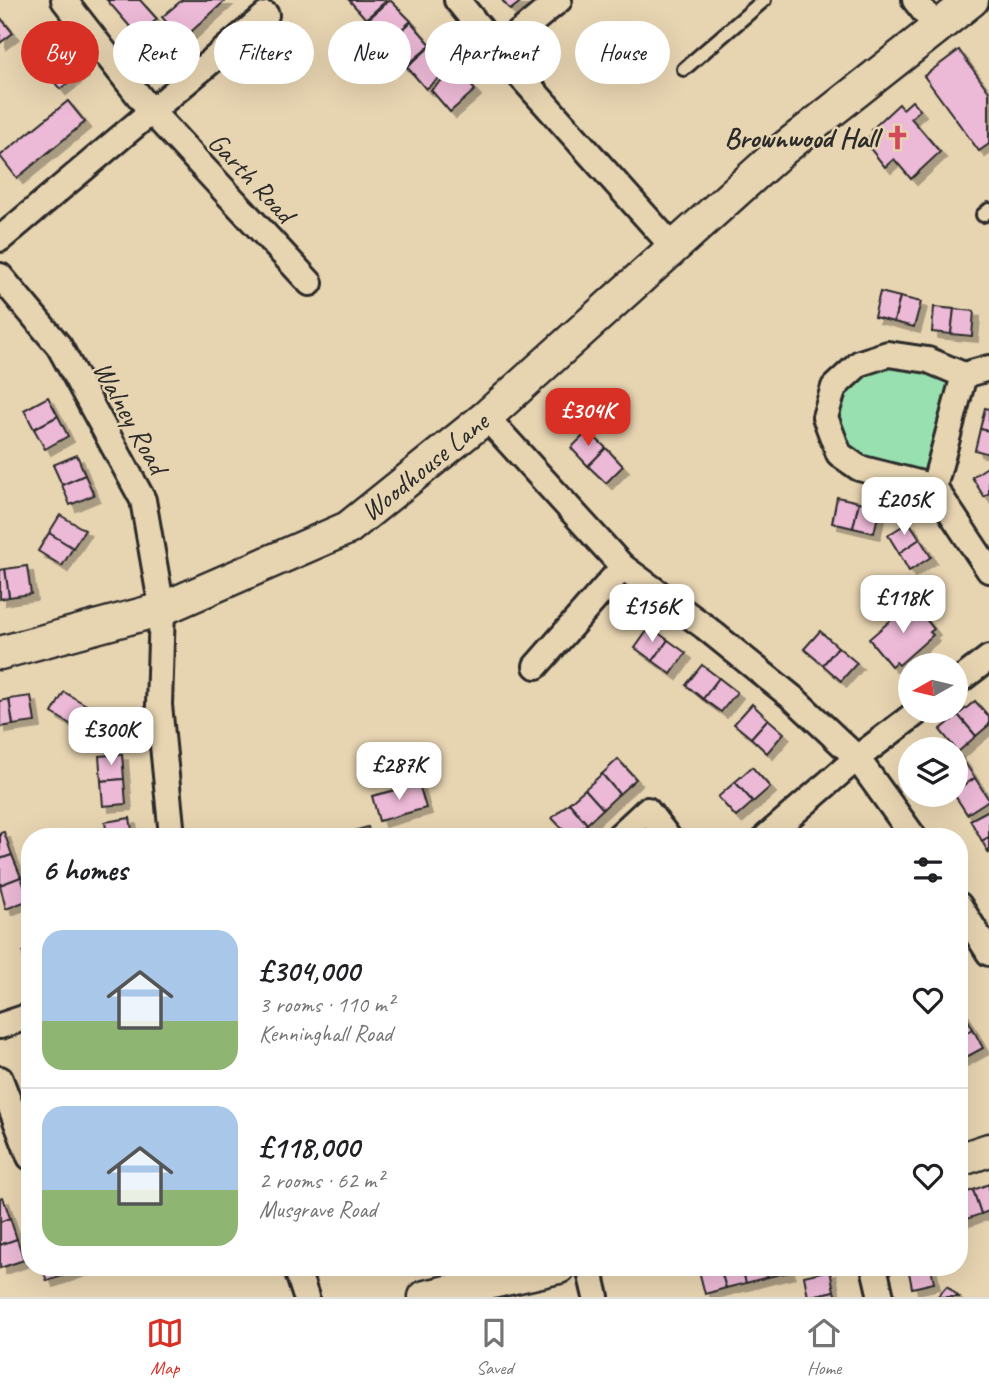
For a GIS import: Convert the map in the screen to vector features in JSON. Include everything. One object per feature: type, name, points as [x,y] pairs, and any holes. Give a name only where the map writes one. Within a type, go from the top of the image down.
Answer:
[{"type":"street","name":"Garth Road","points":[[64,0],[150,110],[310,283]]},
{"type":"street","points":[[457,0],[474,21]]},
{"type":"street","points":[[533,21],[559,0]]},
{"type":"street","points":[[915,0],[937,27]]},
{"type":"street","name":"Woodhouse Lane","points":[[0,653],[162,609],[348,528],[486,417],[782,150],[972,0]]},
{"type":"street","points":[[0,239],[266,15]]},
{"type":"street","points":[[528,84],[674,248]]},
{"type":"street","name":"Walney Road","points":[[0,276],[59,346],[143,500],[162,609],[159,705],[171,828]]},
{"type":"street","points":[[989,368],[964,375],[928,360],[888,354],[860,363],[834,387],[825,418],[839,454],[859,468],[934,487],[989,570]]},
{"type":"street","points":[[934,487],[964,375]]},
{"type":"street","points":[[486,417],[623,567],[705,627],[784,691],[857,758],[908,828]]},
{"type":"street","points":[[536,666],[623,567]]},
{"type":"street","points":[[968,675],[989,658]]},
{"type":"street","points":[[776,828],[857,758],[903,723]]},
{"type":"street","points":[[628,828],[647,810],[661,828]]},
{"type":"street","points":[[968,919],[989,953]]},
{"type":"street","points":[[0,1026],[21,1019]]},
{"type":"street","points":[[0,1079],[21,1134]]},
{"type":"street","points":[[968,1157],[989,1150]]},
{"type":"street","points":[[299,1276],[306,1297]]},
{"type":"street","points":[[425,1297],[519,1276]]},
{"type":"street","points":[[591,1276],[596,1297]]},
{"type":"street","points":[[876,1276],[881,1297]]},
{"type":"lane","points":[[684,68],[764,0]]},
{"type":"green space","points":[[860,363],[964,375],[934,487],[839,454],[834,387]]},
{"type":"building","points":[[107,0],[140,0],[157,19],[155,21],[125,21]]},
{"type":"building","points":[[182,0],[226,0],[200,24],[200,21],[165,21],[162,17]]},
{"type":"building","points":[[349,0],[387,0],[366,19]]},
{"type":"building","points":[[390,0],[411,21],[366,21]]},
{"type":"building","points":[[502,0],[523,0],[510,10]]},
{"type":"building","points":[[0,17],[13,33],[0,43]]},
{"type":"building","points":[[411,22],[425,38],[425,50],[411,62]]},
{"type":"building","points":[[959,50],[989,92],[989,144],[979,151],[924,76]]},
{"type":"building","points":[[425,51],[425,84],[432,84],[426,89],[411,72],[411,63]]},
{"type":"building","points":[[438,84],[470,84],[475,90],[450,112],[431,90]]},
{"type":"building","points":[[68,101],[85,122],[17,178],[0,156]]},
{"type":"building","name":"Brownwood Hall","points":[[912,101],[920,110],[911,118],[940,152],[911,179],[894,159],[885,167],[864,141],[874,133],[871,130],[899,104],[903,109]]},
{"type":"building","points":[[880,292],[900,297],[894,322],[874,317]]},
{"type":"building","points":[[900,297],[921,302],[914,327],[894,322]]},
{"type":"building","points":[[934,307],[954,309],[951,334],[932,332]]},
{"type":"building","points":[[954,309],[974,311],[972,336],[951,334]]},
{"type":"building","points":[[48,397],[58,416],[34,429],[24,410]]},
{"type":"building","points":[[985,408],[989,409],[989,431],[980,429]]},
{"type":"building","points":[[58,416],[68,436],[45,449],[34,429]]},
{"type":"building","points":[[980,429],[989,431],[989,454],[975,450]]},
{"type":"building","points":[[588,431],[606,448],[588,466],[571,448]]},
{"type":"building","points":[[606,448],[623,466],[606,483],[588,466]]},
{"type":"building","points":[[77,455],[85,475],[62,485],[53,465]]},
{"type":"building","points":[[989,466],[989,493],[984,497],[972,477]]},
{"type":"building","points":[[85,475],[94,495],[70,505],[62,485]]},
{"type":"building","points":[[837,497],[859,502],[853,528],[832,523]]},
{"type":"building","points":[[859,502],[880,507],[874,533],[853,528]]},
{"type":"building","points":[[60,515],[85,530],[73,548],[49,533]]},
{"type":"building","points":[[909,522],[920,539],[899,553],[888,535]]},
{"type":"building","points":[[49,533],[73,548],[62,566],[38,551]]},
{"type":"building","points":[[920,539],[931,557],[909,571],[899,553]]},
{"type":"building","points":[[27,566],[31,594],[9,597],[5,569]]},
{"type":"building","points":[[5,569],[9,597],[0,599],[0,570]]},
{"type":"building","points":[[912,602],[934,629],[930,632],[933,635],[913,653],[898,653],[898,664],[896,662],[891,666],[869,639]]},
{"type":"building","points":[[650,627],[668,640],[653,661],[635,648]]},
{"type":"building","points":[[820,631],[838,647],[823,665],[804,649]]},
{"type":"building","points":[[668,640],[686,653],[671,674],[653,661]]},
{"type":"building","points":[[838,647],[857,663],[841,681],[823,665]]},
{"type":"building","points":[[702,665],[719,678],[703,699],[686,685]]},
{"type":"building","points":[[719,678],[737,692],[721,712],[703,699]]},
{"type":"building","points":[[64,692],[88,706],[75,727],[52,713]]},
{"type":"building","points":[[31,696],[35,722],[13,725],[9,699]]},
{"type":"building","points":[[9,699],[13,725],[0,727],[0,701]]},
{"type":"building","points":[[975,701],[989,717],[989,725],[976,736],[965,723],[968,723],[968,707]]},
{"type":"building","points":[[752,704],[768,719],[751,738],[734,724]]},
{"type":"building","points":[[88,706],[111,720],[98,742],[75,727]]},
{"type":"building","points":[[768,719],[784,733],[767,753],[751,738]]},
{"type":"building","points":[[948,723],[965,723],[976,736],[968,743],[968,737],[946,737],[940,730]]},
{"type":"building","points":[[122,754],[124,779],[101,781],[99,756]]},
{"type":"building","points":[[618,759],[636,779],[619,794],[602,774]]},
{"type":"building","points":[[752,767],[770,787],[753,802],[735,782]]},
{"type":"building","points":[[968,768],[975,778],[968,783]]},
{"type":"building","points":[[602,774],[619,794],[603,809],[585,789]]},
{"type":"building","points":[[975,778],[989,800],[967,814],[962,807],[968,807],[968,783]]},
{"type":"building","points":[[124,779],[126,804],[103,806],[101,781]]},
{"type":"building","points":[[735,782],[753,802],[736,817],[718,797]]},
{"type":"building","points":[[419,784],[426,808],[379,821],[372,796]]},
{"type":"building","points":[[585,789],[603,809],[587,824],[569,803]]},
{"type":"building","points":[[569,803],[587,824],[582,828],[561,828],[552,818]]},
{"type":"building","points":[[989,810],[989,837],[982,841],[970,820]]},
{"type":"building","points":[[130,818],[132,828],[106,828],[105,822]]},
{"type":"building","points":[[4,832],[12,855],[0,859],[0,833]]},
{"type":"building","points":[[989,837],[989,854],[982,841]]},
{"type":"building","points":[[12,855],[21,877],[0,885],[0,859]]},
{"type":"building","points":[[21,877],[21,903],[6,909],[0,885]]},
{"type":"building","points":[[973,1029],[983,1048],[968,1056],[968,1032]]},
{"type":"building","points":[[989,1184],[989,1211],[981,1214],[973,1190]]},
{"type":"building","points":[[973,1190],[981,1214],[968,1219],[968,1192]]},
{"type":"building","points":[[3,1197],[10,1218],[0,1222],[0,1198]]},
{"type":"building","points":[[10,1218],[17,1239],[0,1245],[0,1222]]},
{"type":"building","points":[[17,1239],[21,1261],[0,1268],[0,1245]]},
{"type":"building","points":[[45,1276],[62,1276],[47,1281]]},
{"type":"building","points":[[700,1276],[723,1276],[726,1288],[705,1294]]},
{"type":"building","points":[[723,1276],[744,1276],[746,1283],[726,1288]]},
{"type":"building","points":[[744,1276],[768,1277],[746,1283]]},
{"type":"building","points":[[804,1276],[831,1276],[834,1291],[808,1297]]},
{"type":"building","points":[[910,1276],[933,1276],[934,1283],[912,1288]]},
{"type":"building","points":[[947,1286],[959,1297],[937,1297]]},
{"type":"building","points":[[834,1291],[836,1297],[808,1297]]},
{"type":"place","name":"Brownwood Hall","points":[[898,137]]}]
